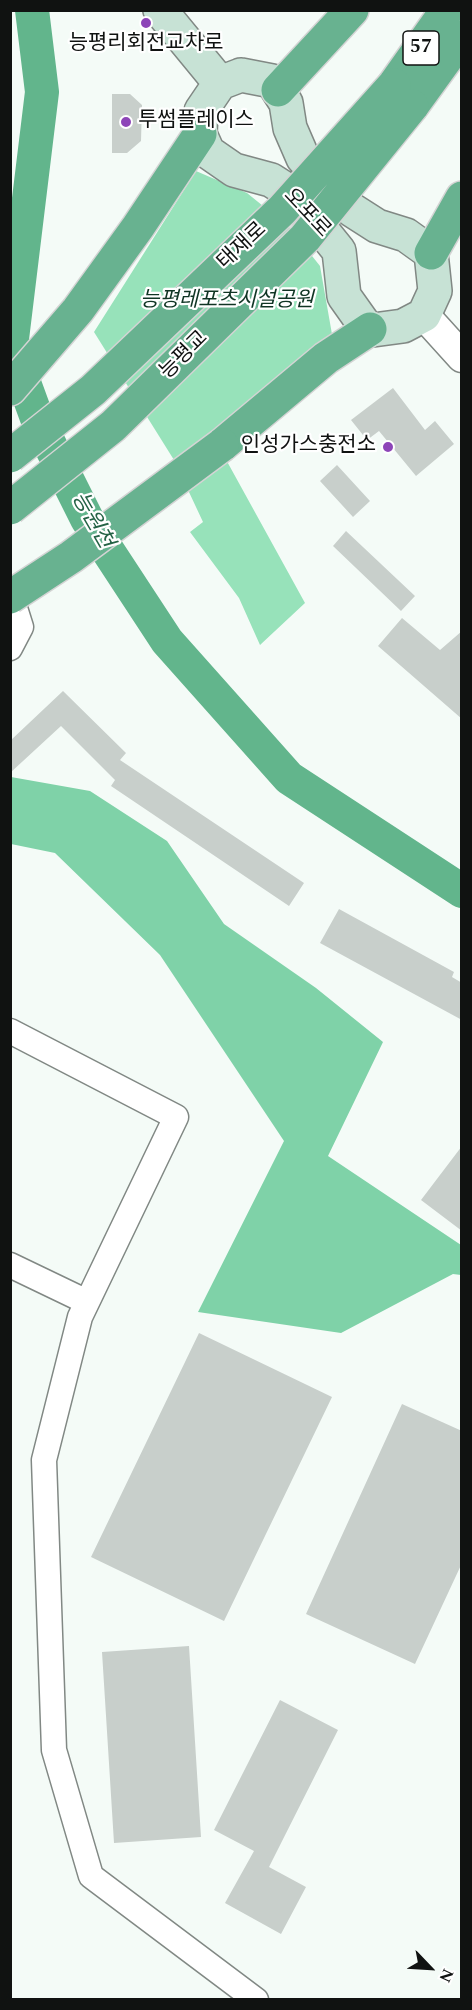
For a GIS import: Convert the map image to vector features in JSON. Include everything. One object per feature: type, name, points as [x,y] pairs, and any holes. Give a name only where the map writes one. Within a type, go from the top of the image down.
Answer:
[{"type":"highway","points":[[278,90],[352,10]]},
{"type":"highway","name":"태재로","points":[[403,95],[447,10]]},
{"type":"highway","name":"태재로","points":[[10,456],[93,390],[462,37]]},
{"type":"highway","name":"능평교","points":[[10,508],[113,426],[305,238],[403,95]]},
{"type":"highway","points":[[10,389],[78,310],[138,227],[200,134]]},
{"type":"highway","points":[[431,253],[462,198]]},
{"type":"highway","points":[[10,594],[71,557],[222,445],[326,358],[370,329]]},
{"type":"main road","points":[[160,10],[220,83]]},
{"type":"main road","points":[[200,134],[201,111],[220,83],[241,75],[272,81],[278,90]]},
{"type":"main road","name":"오포로","points":[[278,90],[286,103],[290,128],[303,158],[352,210],[377,226],[406,235],[431,253]]},
{"type":"main road","name":"오포로","points":[[200,134],[208,152],[234,170],[271,180],[293,194],[339,251],[344,296],[366,327],[370,329]]},
{"type":"main road","points":[[370,329],[403,326],[424,315],[435,291],[431,253]]},
{"type":"street","points":[[424,315],[462,357]]},
{"type":"street","points":[[10,594],[21,627],[10,648]]},
{"type":"street","points":[[10,1031],[176,1117],[80,1317],[44,1460],[54,1750],[91,1876],[256,2000]]},
{"type":"street","points":[[10,1265],[87,1302]]},
{"type":"green space","name":"능평레포츠시설공원","points":[[196,171],[247,193],[289,227],[320,266],[333,340],[213,436],[305,603],[260,645],[239,598],[190,532],[203,522],[174,460],[94,332]]},
{"type":"green space","points":[[11,777],[90,791],[167,841],[224,924],[316,988],[383,1042],[328,1156],[461,1245],[461,1275],[453,1274],[341,1333],[198,1312],[284,1141],[160,955],[55,853],[11,844]]},
{"type":"building","points":[[112,94],[130,94],[142,105],[141,141],[127,153],[112,153]]},
{"type":"building","points":[[393,388],[425,430],[435,421],[454,444],[416,476],[379,431],[367,440],[351,420]]},
{"type":"building","points":[[337,465],[370,501],[353,517],[320,481]]},
{"type":"building","points":[[346,531],[415,596],[401,611],[333,546]]},
{"type":"building","points":[[402,618],[440,650],[462,631],[462,719],[378,646]]},
{"type":"building","points":[[63,691],[126,753],[120,760],[304,883],[289,906],[111,786],[115,780],[61,726],[10,773],[10,741]]},
{"type":"building","points":[[339,909],[454,972],[452,977],[462,983],[462,1020],[320,943]]},
{"type":"building","points":[[462,1146],[462,1231],[421,1200]]},
{"type":"building","points":[[199,1333],[332,1397],[224,1621],[91,1557]]},
{"type":"building","points":[[402,1404],[462,1431],[462,1563],[415,1664],[306,1614]]},
{"type":"building","points":[[189,1646],[201,1837],[114,1843],[102,1652]]},
{"type":"building","points":[[280,1700],[338,1730],[269,1867],[306,1887],[281,1934],[225,1903],[254,1851],[214,1830]]},
{"type":"waterway","name":"능원천","points":[[32,10],[42,92],[11,347],[38,421],[87,519],[167,641],[289,778],[462,891]]},
{"type":"place","name":"능평리회전교차로","points":[[146,23]]},
{"type":"place","name":"투썸플레이스","points":[[126,122]]},
{"type":"place","name":"인성가스충전소","points":[[388,447]]}]
